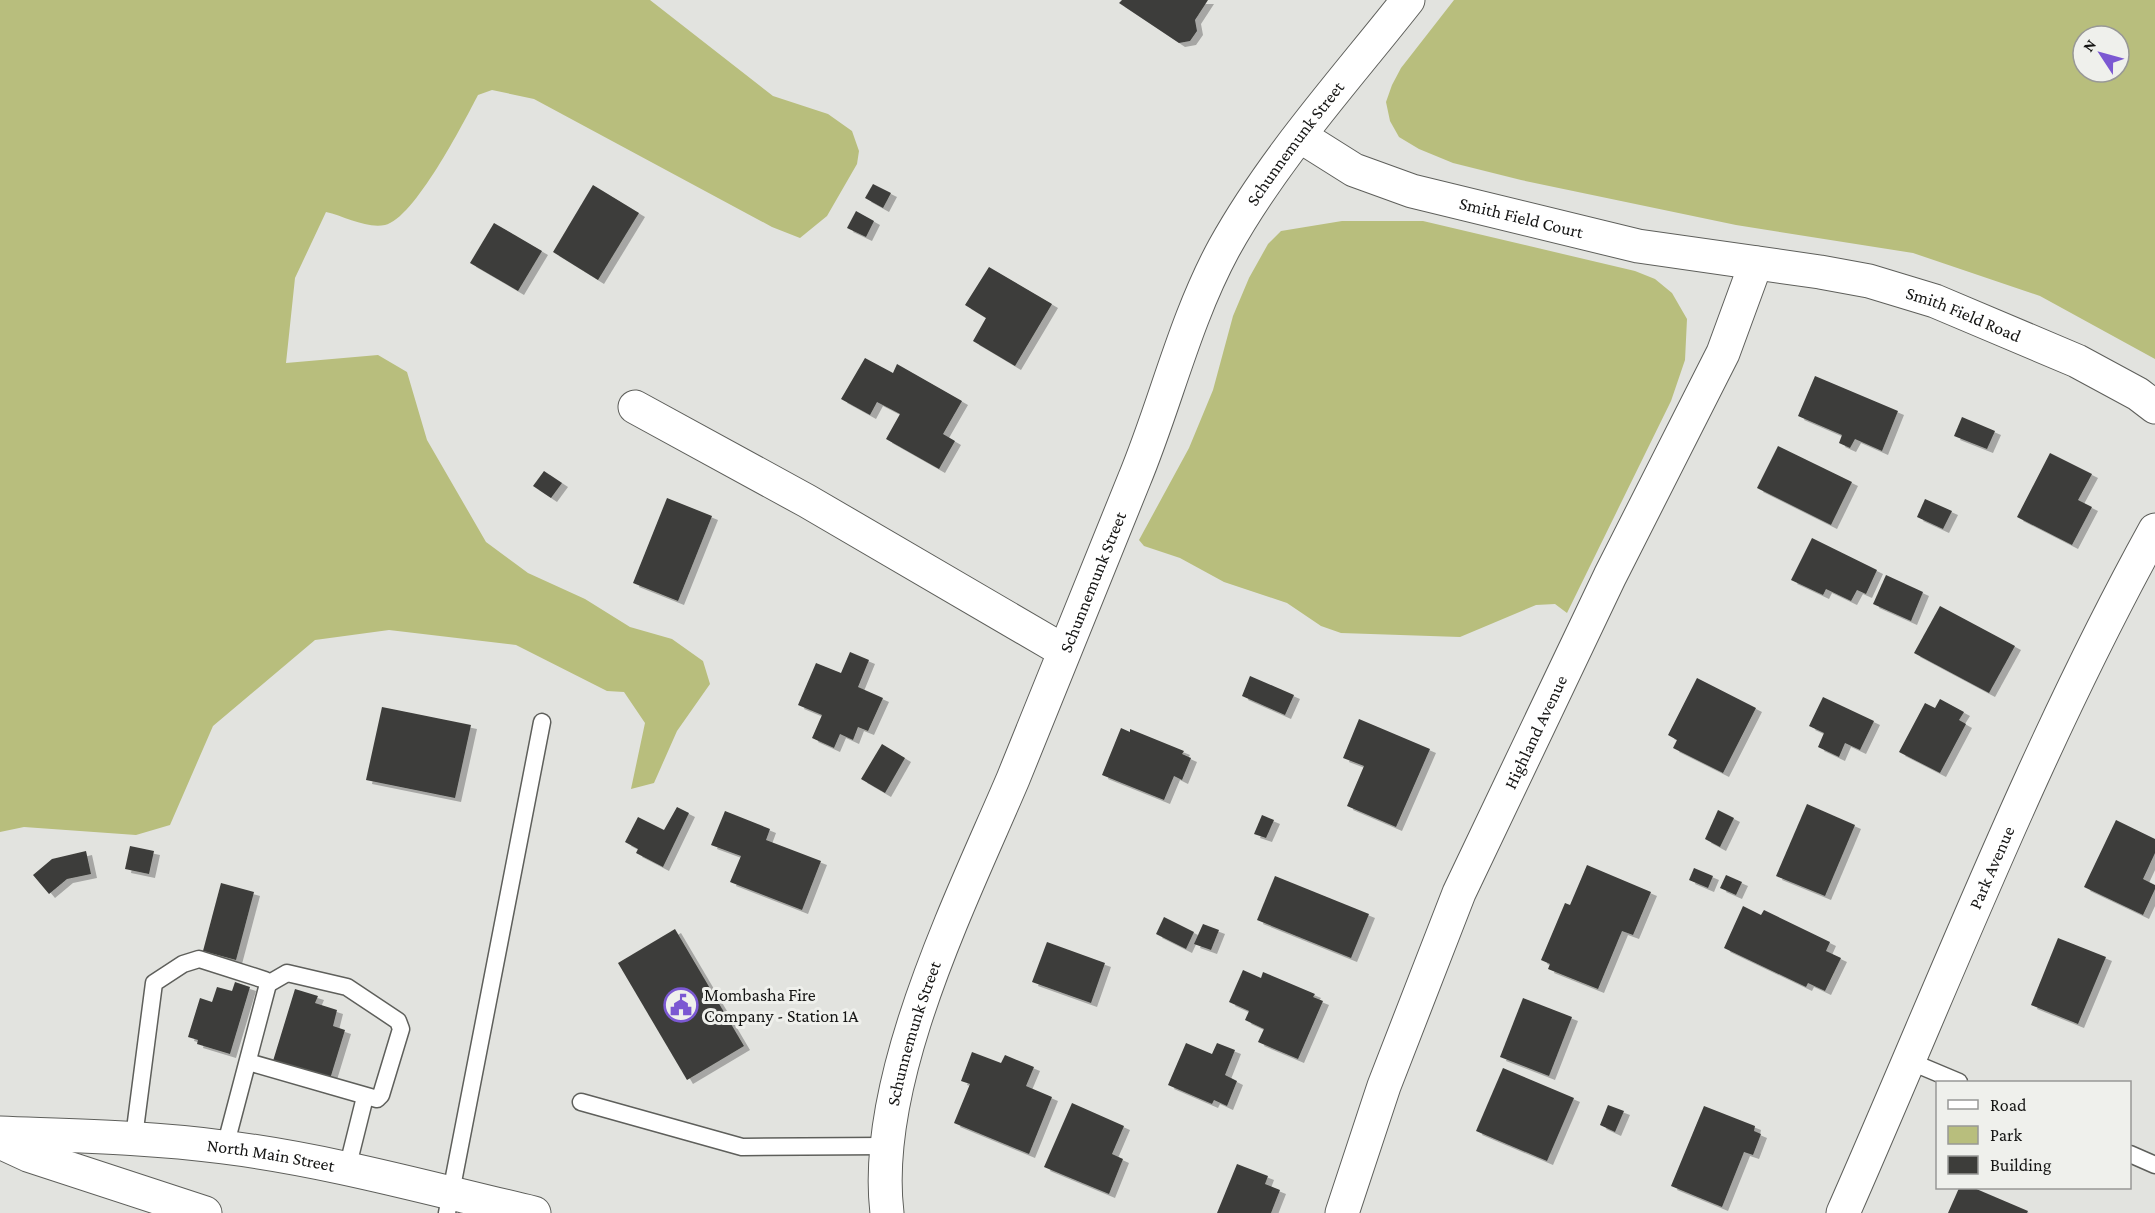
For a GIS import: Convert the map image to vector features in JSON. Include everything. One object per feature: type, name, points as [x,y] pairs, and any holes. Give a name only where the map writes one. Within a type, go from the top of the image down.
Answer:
[{"type":"street","name":"Schunnemunk Street","points":[[887,1213],[886,1146],[893,1105],[914,1024],[952,924],[1136,475],[1198,302],[1226,245],[1300,136],[1408,0]]},
{"type":"street","name":"Smith Field Court","points":[[1300,136],[1354,170],[1413,191],[1638,246],[1756,263]]},
{"type":"street","name":"Smith Field Road","points":[[1756,263],[1869,281],[1935,301],[2077,360],[2138,394],[2155,407]]},
{"type":"street","name":"Highland Avenue","points":[[1342,1213],[1384,1086],[1459,893],[1610,576],[1723,354],[1756,263]]},
{"type":"street","points":[[636,407],[807,501],[1064,651]]},
{"type":"street","name":"Park Avenue","points":[[1843,1213],[2062,709],[2109,612],[2155,530]]},
{"type":"street","name":"North Main Street","points":[[0,1133],[134,1137],[225,1147],[347,1169],[449,1203],[534,1213]]},
{"type":"street","points":[[0,1142],[28,1155],[204,1213]]},
{"type":"lane","points":[[449,1203],[542,722]]},
{"type":"lane","points":[[134,1137],[152,989],[157,978],[183,964],[199,959],[260,978],[268,984]]},
{"type":"lane","points":[[225,1147],[268,984],[287,973],[338,983],[398,1021],[401,1029],[381,1095],[377,1099],[248,1062]]},
{"type":"lane","points":[[1909,1061],[1954,1081]]},
{"type":"lane","points":[[347,1169],[365,1097]]},
{"type":"lane","points":[[581,1102],[742,1147],[886,1146]]},
{"type":"lane","points":[[2131,1154],[2155,1165]]},
{"type":"green space","points":[[0,0],[650,0],[773,96],[828,114],[852,131],[859,151],[857,164],[827,216],[800,238],[772,227],[534,99],[492,90],[478,95],[437,168],[410,206],[397,219],[378,226],[356,222],[326,212],[295,278],[286,363],[378,355],[407,372],[427,440],[486,542],[528,573],[585,599],[630,627],[672,639],[703,661],[710,684],[677,731],[654,783],[631,789],[645,723],[624,692],[607,691],[516,645],[389,630],[315,640],[213,726],[170,825],[136,835],[24,827],[0,832]]},
{"type":"green space","points":[[1454,0],[2155,0],[2155,359],[2040,296],[1913,253],[1736,225],[1521,180],[1453,163],[1419,149],[1399,137],[1390,121],[1386,102],[1401,68]]},
{"type":"green space","points":[[1342,221],[1423,221],[1635,271],[1655,279],[1672,293],[1687,319],[1685,360],[1671,401],[1567,613],[1555,604],[1536,605],[1460,637],[1341,633],[1321,626],[1287,603],[1224,582],[1180,558],[1144,546],[1139,540],[1189,448],[1213,390],[1233,316],[1249,278],[1268,244],[1281,231]]},
{"type":"building","points":[[1122,0],[1208,0],[1195,20],[1197,31],[1190,41],[1179,43],[1119,3]]},
{"type":"building","points":[[873,184],[891,193],[883,208],[865,198]]},
{"type":"building","points":[[593,185],[639,213],[598,280],[553,252]]},
{"type":"building","points":[[856,211],[874,221],[866,237],[847,228]]},
{"type":"building","points":[[494,223],[542,251],[518,291],[470,263]]},
{"type":"building","points":[[989,267],[1052,304],[1015,366],[973,341],[986,318],[965,305]]},
{"type":"building","points":[[865,358],[893,373],[897,364],[962,401],[943,434],[955,441],[939,469],[886,439],[900,414],[877,402],[870,415],[841,399]]},
{"type":"building","points":[[1815,376],[1898,411],[1882,451],[1855,439],[1850,448],[1839,443],[1842,435],[1798,416]]},
{"type":"building","points":[[1962,417],[1995,431],[1987,449],[1954,436]]},
{"type":"building","points":[[1778,446],[1852,482],[1831,525],[1757,488]]},
{"type":"building","points":[[2050,453],[2092,474],[2078,500],[2092,507],[2072,545],[2017,517]]},
{"type":"building","points":[[544,471],[562,483],[551,498],[533,486]]},
{"type":"building","points":[[667,498],[712,516],[678,601],[633,583]]},
{"type":"building","points":[[1925,499],[1952,511],[1943,529],[1917,517]]},
{"type":"building","points":[[1812,538],[1877,570],[1866,594],[1857,590],[1851,601],[1826,589],[1823,595],[1791,580]]},
{"type":"building","points":[[1886,575],[1923,592],[1911,621],[1873,604]]},
{"type":"building","points":[[1940,606],[2015,646],[1989,693],[1914,653]]},
{"type":"building","points":[[850,652],[869,660],[858,687],[883,698],[868,731],[858,727],[853,740],[840,734],[834,748],[812,738],[822,715],[798,705],[816,663],[841,673]]},
{"type":"building","points":[[1250,676],[1294,695],[1285,715],[1242,696]]},
{"type":"building","points":[[1697,678],[1756,708],[1723,773],[1673,748],[1677,740],[1668,735]]},
{"type":"building","points":[[1823,697],[1874,721],[1860,750],[1845,743],[1839,757],[1818,747],[1824,733],[1809,726]]},
{"type":"building","points":[[1940,699],[1964,712],[1959,720],[1966,724],[1940,773],[1899,752],[1925,703],[1935,708]]},
{"type":"building","points":[[382,707],[471,725],[455,798],[366,780]]},
{"type":"building","points":[[1359,719],[1430,749],[1396,827],[1347,806],[1364,766],[1343,758]]},
{"type":"building","points":[[1121,728],[1130,732],[1130,729],[1184,751],[1182,754],[1191,758],[1182,780],[1174,776],[1164,800],[1102,775]]},
{"type":"building","points":[[882,744],[905,758],[885,793],[861,779]]},
{"type":"building","points":[[1807,804],[1855,825],[1825,896],[1776,876]]},
{"type":"building","points":[[677,807],[689,813],[663,867],[636,853],[638,849],[625,842],[638,817],[664,830]]},
{"type":"building","points":[[1718,810],[1734,818],[1720,847],[1705,839]]},
{"type":"building","points":[[725,811],[770,829],[766,840],[821,861],[802,910],[730,882],[741,856],[711,845]]},
{"type":"building","points":[[1262,815],[1274,820],[1266,838],[1254,834]]},
{"type":"building","points":[[2116,820],[2155,839],[2155,853],[2143,879],[2155,885],[2155,889],[2143,915],[2084,887]]},
{"type":"building","points":[[130,846],[154,851],[149,874],[125,869]]},
{"type":"building","points":[[86,851],[91,874],[67,879],[49,894],[33,875],[52,859]]},
{"type":"building","points":[[1587,865],[1651,892],[1633,935],[1622,931],[1598,989],[1548,969],[1550,964],[1541,960],[1565,903],[1570,905]]},
{"type":"building","points":[[1694,868],[1713,876],[1708,888],[1689,880]]},
{"type":"building","points":[[1726,875],[1742,882],[1736,895],[1720,888]]},
{"type":"building","points":[[1275,876],[1369,914],[1351,958],[1257,920]]},
{"type":"building","points":[[221,883],[254,892],[236,960],[203,951]]},
{"type":"building","points":[[1743,906],[1761,915],[1764,910],[1830,942],[1826,951],[1841,958],[1825,991],[1808,983],[1806,987],[1724,948]]},
{"type":"building","points":[[1164,917],[1194,932],[1186,949],[1156,934]]},
{"type":"building","points":[[1203,924],[1219,930],[1211,950],[1194,944]]},
{"type":"building","name":"Mombasha Fire Company - Station 1A","points":[[675,929],[744,1046],[687,1080],[618,963]]},
{"type":"building","points":[[2058,938],[2106,957],[2078,1024],[2031,1005]]},
{"type":"building","points":[[1047,942],[1105,963],[1091,1003],[1032,982]]},
{"type":"building","points":[[1243,970],[1261,978],[1263,972],[1315,994],[1313,997],[1323,1001],[1298,1059],[1258,1042],[1264,1029],[1245,1020],[1249,1011],[1229,1002]]},
{"type":"building","points":[[235,982],[250,987],[230,1054],[197,1044],[198,1040],[188,1037],[200,998],[212,1002],[217,987],[232,991]]},
{"type":"building","points":[[295,989],[318,996],[315,1003],[337,1010],[333,1026],[345,1030],[330,1079],[273,1061]]},
{"type":"building","points":[[1523,998],[1572,1017],[1549,1076],[1500,1057]]},
{"type":"building","points":[[1186,1043],[1212,1054],[1217,1043],[1235,1050],[1225,1075],[1237,1081],[1227,1106],[1214,1100],[1212,1104],[1168,1085]]},
{"type":"building","points":[[972,1052],[1001,1063],[1005,1055],[1034,1067],[1026,1086],[1052,1097],[1029,1154],[954,1123],[970,1084],[961,1081]]},
{"type":"building","points":[[1503,1068],[1574,1098],[1547,1161],[1476,1131]]},
{"type":"building","points":[[1072,1103],[1124,1126],[1112,1154],[1123,1159],[1109,1194],[1044,1167]]},
{"type":"building","points":[[1608,1105],[1624,1111],[1615,1132],[1600,1125]]},
{"type":"building","points":[[1704,1106],[1755,1126],[1754,1131],[1761,1134],[1753,1155],[1744,1152],[1722,1207],[1671,1186]]},
{"type":"building","points":[[1237,1164],[1268,1176],[1265,1184],[1280,1190],[1271,1213],[1217,1213]]},
{"type":"building","points":[[1959,1189],[1976,1189],[2028,1211],[2027,1213],[1948,1213]]},
{"type":"place","name":"Mombasha Fire Company - Station 1A","points":[[681,1005]]}]
